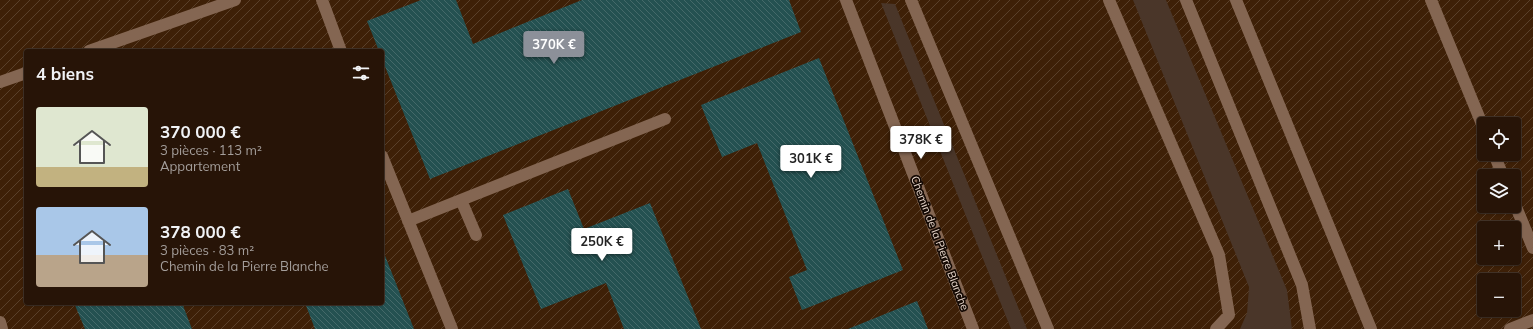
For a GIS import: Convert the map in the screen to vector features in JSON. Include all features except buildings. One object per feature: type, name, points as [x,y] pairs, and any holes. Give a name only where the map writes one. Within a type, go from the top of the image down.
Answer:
[{"type":"street","points":[[95,49],[235,0]]},
{"type":"street","points":[[322,0],[340,49]]},
{"type":"street","name":"Chemin de la Pierre Blanche","points":[[846,0],[973,329]]},
{"type":"street","points":[[912,0],[1048,329]]},
{"type":"street","points":[[1109,0],[1219,255],[1229,315],[1216,329]]},
{"type":"street","points":[[1186,0],[1302,285],[1310,329]]},
{"type":"street","points":[[1236,0],[1371,329]]},
{"type":"street","points":[[1431,0],[1479,117]]},
{"type":"street","points":[[0,82],[24,74]]},
{"type":"street","points":[[408,221],[665,119]]},
{"type":"street","points":[[384,161],[452,329]]},
{"type":"street","points":[[461,200],[476,235]]},
{"type":"street","points":[[1519,213],[1533,248]]},
{"type":"street","points":[[1510,329],[1533,320]]},
{"type":"street","points":[[0,322],[2,329]]},
{"type":"shaded area","points":[[0,0],[1533,0],[1533,329],[0,329]]},
{"type":"shaded area","points":[[1133,0],[1166,0],[1287,290],[1292,329],[1240,329],[1247,313],[1249,287]]},
{"type":"shaded area","points":[[881,3],[895,4],[1027,329],[1011,329]]}]
